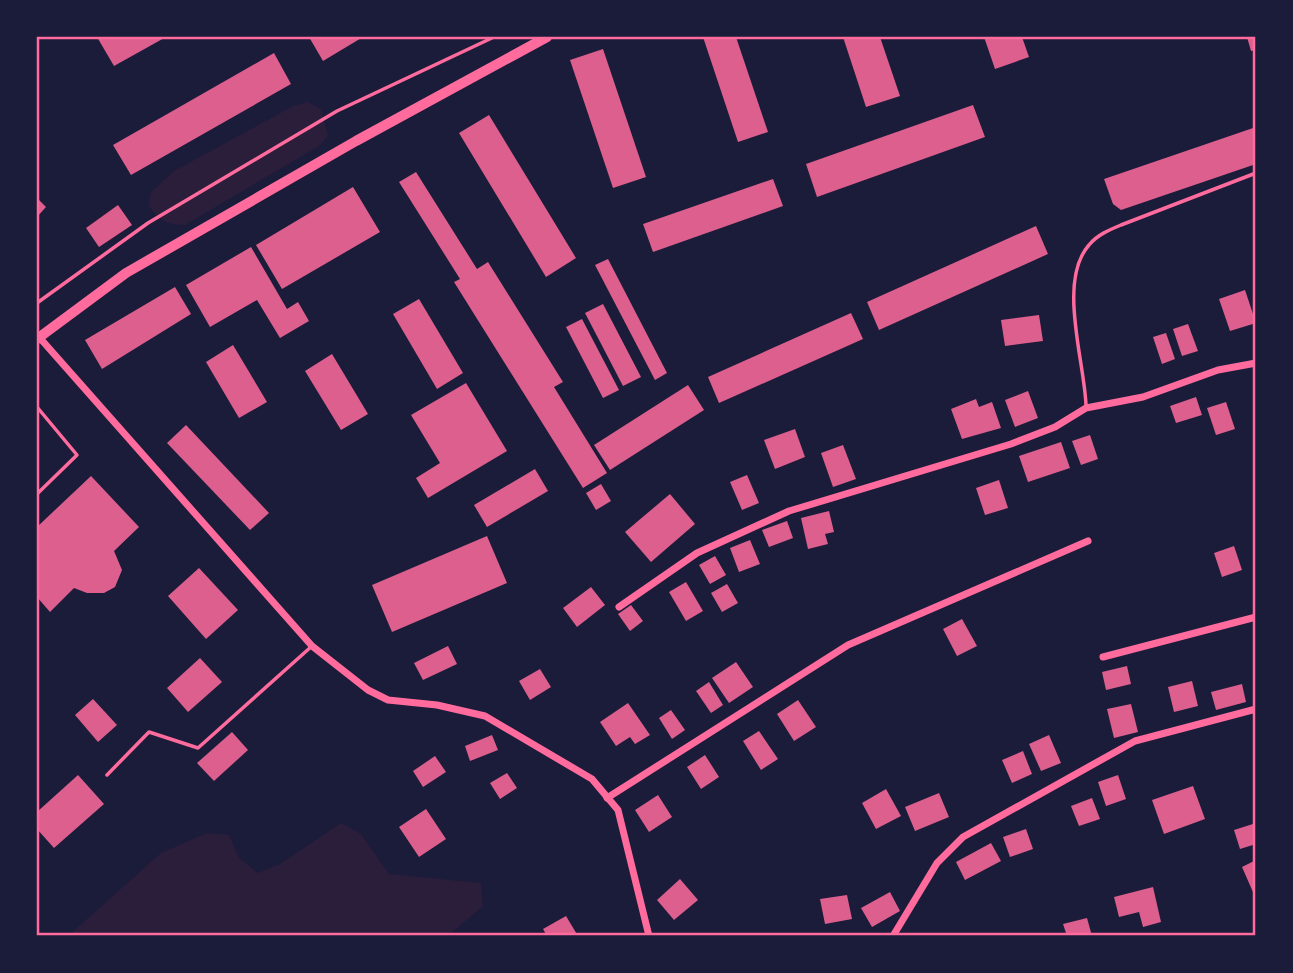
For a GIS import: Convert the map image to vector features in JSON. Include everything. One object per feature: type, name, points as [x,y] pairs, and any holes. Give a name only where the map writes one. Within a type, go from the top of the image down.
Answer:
[{"type":"main road","points":[[38,338],[126,274],[356,141],[547,37]]},
{"type":"street","points":[[38,338],[312,646],[368,690],[388,700],[437,705],[485,716],[580,772],[607,797],[618,810],[649,936]]},
{"type":"street","points":[[619,607],[697,552],[738,531],[830,496],[1012,444],[1055,427],[1086,408],[1143,397],[1218,370],[1256,363]]},
{"type":"street","points":[[607,797],[848,645],[1088,541]]},
{"type":"street","points":[[1103,657],[1256,617]]},
{"type":"street","points":[[893,936],[937,863],[963,836],[1135,741],[1256,709]]},
{"type":"lane","points":[[1086,408],[1075,312],[1079,265],[1087,246],[1102,233],[1256,173]]},
{"type":"lane","points":[[37,407],[78,455],[37,494]]},
{"type":"lane","points":[[107,775],[149,732],[198,748],[312,646]]},
{"type":"path","points":[[37,303],[148,223],[337,111],[494,37]]},
{"type":"shaded area","points":[[308,102],[321,109],[328,136],[319,146],[185,225],[164,221],[149,206],[151,192],[174,171],[293,106]]},
{"type":"shaded area","points":[[341,823],[361,834],[389,874],[481,883],[483,906],[448,936],[68,936],[161,853],[207,833],[229,835],[239,858],[258,873],[280,864]]},
{"type":"building","points":[[97,37],[166,37],[114,66]]},
{"type":"building","points":[[309,37],[363,37],[323,61]]},
{"type":"building","points":[[703,37],[736,37],[768,132],[738,142]]},
{"type":"building","points":[[843,37],[880,37],[900,96],[866,107]]},
{"type":"building","points":[[984,37],[1022,37],[1029,57],[995,69]]},
{"type":"building","points":[[1247,37],[1256,37],[1256,50],[1251,51]]},
{"type":"building","points":[[603,49],[646,177],[613,188],[570,60]]},
{"type":"building","points":[[274,53],[291,84],[131,175],[113,145]]},
{"type":"building","points":[[973,105],[985,137],[817,197],[806,164]]},
{"type":"building","points":[[489,115],[576,258],[546,277],[459,133]]},
{"type":"building","points":[[1256,127],[1256,164],[1121,210],[1113,204],[1104,179]]},
{"type":"building","points":[[416,172],[477,269],[488,262],[563,382],[554,387],[607,473],[583,488],[454,282],[460,279],[399,182]]},
{"type":"building","points":[[773,179],[783,206],[653,252],[643,224]]},
{"type":"building","points":[[353,187],[380,232],[282,289],[256,245]]},
{"type":"building","points":[[37,198],[46,207],[37,217]]},
{"type":"building","points":[[118,205],[132,225],[99,247],[86,228]]},
{"type":"building","points":[[1036,226],[1048,254],[879,330],[867,302]]},
{"type":"building","points":[[251,247],[287,309],[298,302],[309,321],[280,338],[257,300],[210,327],[186,285]]},
{"type":"building","points":[[608,259],[667,373],[655,380],[595,265]]},
{"type":"building","points":[[175,287],[191,314],[102,369],[85,340]]},
{"type":"building","points":[[1245,290],[1256,323],[1230,331],[1219,299]]},
{"type":"building","points":[[419,299],[463,373],[437,389],[393,314]]},
{"type":"building","points":[[603,304],[641,377],[623,386],[585,313]]},
{"type":"building","points":[[851,313],[863,339],[719,403],[708,377]]},
{"type":"building","points":[[1039,315],[1043,341],[1005,346],[1001,320]]},
{"type":"building","points":[[582,319],[619,390],[603,398],[566,327]]},
{"type":"building","points":[[1188,324],[1198,351],[1182,356],[1173,329]]},
{"type":"building","points":[[1166,333],[1175,359],[1162,364],[1153,337]]},
{"type":"building","points":[[233,345],[267,402],[239,418],[206,362]]},
{"type":"building","points":[[332,354],[368,414],[341,430],[305,371]]},
{"type":"building","points":[[466,383],[507,451],[428,498],[416,478],[440,463],[411,415]]},
{"type":"building","points":[[688,385],[704,410],[610,470],[594,445]]},
{"type":"building","points":[[1028,391],[1038,418],[1015,427],[1005,400]]},
{"type":"building","points":[[1196,397],[1202,415],[1176,423],[1170,406]]},
{"type":"building","points":[[976,399],[979,407],[992,402],[1001,428],[962,439],[951,409]]},
{"type":"building","points":[[1226,402],[1235,429],[1216,435],[1207,408]]},
{"type":"building","points":[[186,425],[269,513],[250,530],[167,443]]},
{"type":"building","points":[[795,429],[805,457],[775,469],[764,440]]},
{"type":"building","points":[[1090,435],[1098,459],[1081,465],[1072,441]]},
{"type":"building","points":[[1061,442],[1070,468],[1028,482],[1019,456]]},
{"type":"building","points":[[843,445],[856,479],[833,487],[821,453]]},
{"type":"building","points":[[535,469],[548,491],[487,527],[474,505]]},
{"type":"building","points":[[747,475],[759,503],[742,510],[730,482]]},
{"type":"building","points":[[91,476],[139,527],[114,551],[122,570],[115,587],[104,593],[87,593],[74,588],[50,612],[37,597],[37,527]]},
{"type":"building","points":[[999,480],[1008,508],[985,515],[976,488]]},
{"type":"building","points":[[601,484],[611,501],[596,510],[586,493]]},
{"type":"building","points":[[670,494],[695,524],[651,562],[625,532]]},
{"type":"building","points":[[829,511],[834,532],[825,534],[828,544],[808,549],[801,518]]},
{"type":"building","points":[[787,521],[793,538],[769,547],[762,530]]},
{"type":"building","points":[[487,536],[507,583],[392,632],[372,585]]},
{"type":"building","points":[[750,540],[760,564],[739,572],[730,548]]},
{"type":"building","points":[[1234,546],[1242,570],[1222,577],[1214,553]]},
{"type":"building","points":[[715,556],[726,575],[710,584],[699,565]]},
{"type":"building","points":[[199,568],[238,610],[206,639],[168,596]]},
{"type":"building","points":[[686,582],[703,611],[686,621],[669,592]]},
{"type":"building","points":[[727,584],[738,603],[722,612],[711,593]]},
{"type":"building","points":[[591,587],[605,605],[577,627],[563,608]]},
{"type":"building","points":[[631,605],[643,621],[630,631],[618,614]]},
{"type":"building","points":[[962,619],[977,646],[957,656],[943,629]]},
{"type":"building","points":[[448,646],[457,664],[423,680],[414,663]]},
{"type":"building","points":[[200,658],[222,682],[188,712],[167,688]]},
{"type":"building","points":[[736,662],[753,687],[729,703],[712,678]]},
{"type":"building","points":[[1127,666],[1131,684],[1106,690],[1102,672]]},
{"type":"building","points":[[540,669],[551,687],[530,700],[519,681]]},
{"type":"building","points":[[1192,681],[1198,706],[1174,712],[1168,687]]},
{"type":"building","points":[[709,682],[723,705],[711,713],[696,691]]},
{"type":"building","points":[[1242,684],[1246,702],[1216,710],[1211,692]]},
{"type":"building","points":[[93,699],[117,725],[98,742],[75,715]]},
{"type":"building","points":[[798,700],[816,727],[794,741],[777,714]]},
{"type":"building","points":[[628,703],[650,735],[635,744],[630,737],[616,746],[600,722]]},
{"type":"building","points":[[1131,704],[1138,732],[1114,738],[1107,709]]},
{"type":"building","points":[[671,710],[685,730],[672,739],[659,718]]},
{"type":"building","points":[[759,731],[778,759],[761,770],[743,741]]},
{"type":"building","points":[[232,732],[248,750],[214,781],[197,763]]},
{"type":"building","points":[[492,735],[498,750],[470,761],[465,746]]},
{"type":"building","points":[[1049,735],[1061,763],[1041,771],[1029,744]]},
{"type":"building","points":[[1023,751],[1032,774],[1012,783],[1002,760]]},
{"type":"building","points":[[705,755],[719,777],[701,789],[687,767]]},
{"type":"building","points":[[435,756],[446,772],[423,787],[413,771]]},
{"type":"building","points":[[507,773],[517,788],[500,799],[490,783]]},
{"type":"building","points":[[78,775],[104,804],[54,848],[37,829],[37,812]]},
{"type":"building","points":[[1118,775],[1126,799],[1106,806],[1098,782]]},
{"type":"building","points":[[1193,786],[1205,819],[1164,834],[1152,800]]},
{"type":"building","points":[[886,789],[901,816],[876,829],[862,803]]},
{"type":"building","points":[[939,793],[949,817],[915,831],[905,807]]},
{"type":"building","points":[[658,795],[672,817],[649,832],[635,810]]},
{"type":"building","points":[[1092,798],[1100,819],[1079,826],[1071,806]]},
{"type":"building","points":[[426,809],[446,839],[419,857],[399,827]]},
{"type":"building","points":[[1256,823],[1256,844],[1240,849],[1234,830]]},
{"type":"building","points":[[1026,829],[1033,849],[1010,857],[1003,837]]},
{"type":"building","points":[[991,843],[1001,861],[965,880],[956,862]]},
{"type":"building","points":[[1256,860],[1256,899],[1242,867]]},
{"type":"building","points":[[680,879],[698,900],[674,920],[657,900]]},
{"type":"building","points":[[1153,887],[1161,922],[1143,927],[1139,912],[1119,917],[1114,897]]},
{"type":"building","points":[[890,892],[900,911],[872,927],[861,908]]},
{"type":"building","points":[[847,895],[852,919],[825,924],[820,899]]},
{"type":"building","points":[[566,916],[578,936],[547,936],[543,929]]},
{"type":"building","points":[[1087,918],[1092,936],[1067,936],[1063,924]]}]
